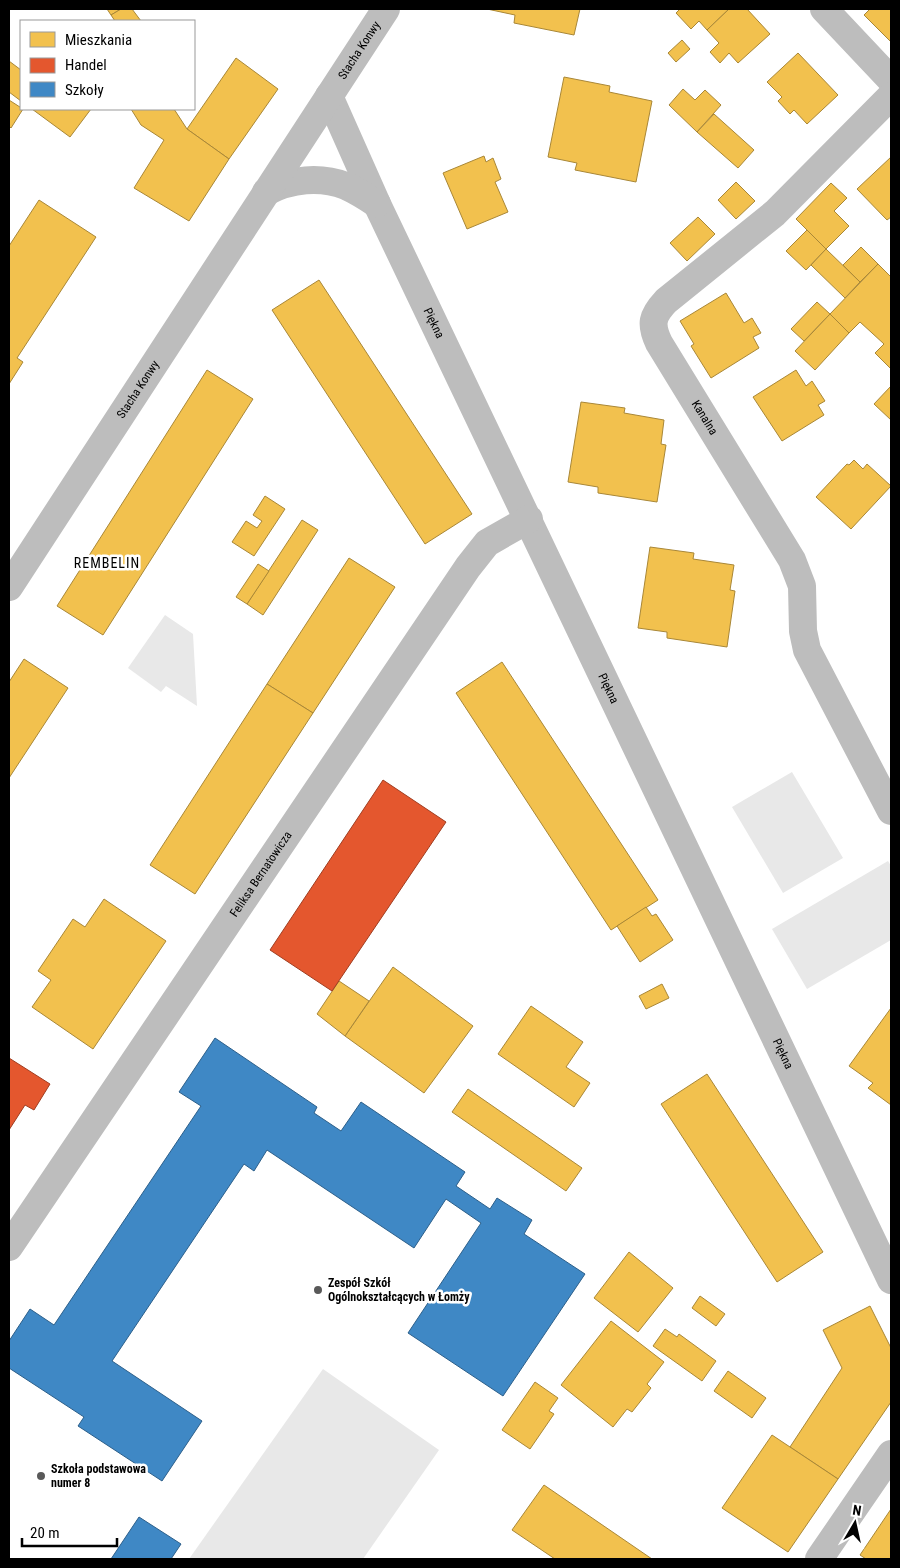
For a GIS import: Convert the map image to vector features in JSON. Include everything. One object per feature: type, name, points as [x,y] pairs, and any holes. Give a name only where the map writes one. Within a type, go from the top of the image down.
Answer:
[{"type":"street","name":"Stacha Konwy","points":[[9,586],[386,9]]},
{"type":"street","points":[[824,9],[891,80]]},
{"type":"street","name":"Piękna","points":[[329,96],[378,204],[891,1280]]},
{"type":"street","name":"Kanalna","points":[[891,96],[775,213],[666,301],[656,311],[653,329],[659,343],[792,560],[802,586],[803,631],[808,650],[891,811]]},
{"type":"street","points":[[266,192],[278,186],[294,182],[321,180],[346,186],[378,204]]},
{"type":"street","name":"Feliksa Bernatowicza","points":[[9,1246],[468,567],[488,543],[529,519]]},
{"type":"street","points":[[819,1559],[891,1454]]},
{"type":"shaded area","points":[[165,615],[193,634],[197,706],[166,686],[161,692],[128,668]]},
{"type":"shaded area","points":[[792,772],[843,858],[783,893],[732,807]]},
{"type":"shaded area","points":[[888,861],[891,866],[891,940],[807,989],[772,929]]},
{"type":"shaded area","points":[[323,1369],[439,1450],[363,1559],[189,1559]]},
{"type":"building: Mieszkania","points":[[107,9],[121,9],[111,15]]},
{"type":"building: Mieszkania","points":[[121,9],[132,9],[140,20],[114,20],[111,15]]},
{"type":"building: Mieszkania","points":[[487,9],[580,9],[574,35],[514,23],[515,15]]},
{"type":"building: Mieszkania","points":[[680,9],[729,9],[707,30],[699,21],[691,29],[676,13]]},
{"type":"building: Mieszkania","points":[[729,9],[747,9],[770,34],[738,63],[729,53],[720,63],[710,52],[719,43],[707,30]]},
{"type":"building: Mieszkania","points":[[870,9],[891,9],[891,42],[864,15]]},
{"type":"building: Mieszkania","points":[[682,40],[690,49],[676,62],[668,53]]},
{"type":"building: Mieszkania","points":[[798,53],[838,95],[807,124],[794,110],[790,114],[778,101],[782,97],[767,82]]},
{"type":"building: Mieszkania","points":[[236,58],[278,89],[229,159],[187,129]]},
{"type":"building: Mieszkania","points":[[9,61],[20,69],[20,100],[9,92]]},
{"type":"building: Mieszkania","points":[[564,77],[610,86],[609,92],[652,101],[636,182],[575,170],[577,163],[548,157]]},
{"type":"building: Mieszkania","points":[[683,89],[695,100],[705,90],[721,105],[697,132],[669,105]]},
{"type":"building: Mieszkania","points":[[9,100],[22,110],[11,128],[9,126]]},
{"type":"building: Mieszkania","points":[[33,110],[90,110],[70,137]]},
{"type":"building: Mieszkania","points":[[132,110],[175,110],[187,129],[229,159],[189,221],[134,188],[164,140],[141,125]]},
{"type":"building: Mieszkania","points":[[714,114],[754,150],[738,168],[697,132]]},
{"type":"building: Mieszkania","points":[[484,156],[486,162],[493,158],[501,179],[495,182],[508,212],[467,229],[443,173]]},
{"type":"building: Mieszkania","points":[[891,157],[891,217],[887,220],[857,189]]},
{"type":"building: Mieszkania","points":[[736,182],[755,201],[736,219],[718,200]]},
{"type":"building: Mieszkania","points":[[831,183],[847,198],[834,211],[849,226],[826,249],[796,219]]},
{"type":"building: Mieszkania","points":[[39,200],[96,237],[17,358],[23,362],[9,384],[9,246]]},
{"type":"building: Mieszkania","points":[[698,217],[715,234],[687,261],[670,243]]},
{"type":"building: Mieszkania","points":[[807,230],[826,249],[806,270],[786,251]]},
{"type":"building: Mieszkania","points":[[861,247],[878,264],[860,282],[843,265]]},
{"type":"building: Mieszkania","points":[[826,249],[860,282],[845,298],[811,265]]},
{"type":"building: Mieszkania","points":[[878,264],[891,277],[891,369],[875,353],[884,344],[860,322],[849,333],[830,314]]},
{"type":"building: Mieszkania","points":[[319,280],[472,514],[425,544],[272,310]]},
{"type":"building: Mieszkania","points":[[726,293],[744,323],[752,318],[761,333],[753,337],[759,348],[711,378],[691,346],[694,344],[680,321]]},
{"type":"building: Mieszkania","points":[[817,302],[830,314],[804,341],[791,329]]},
{"type":"building: Mieszkania","points":[[830,314],[849,333],[815,370],[795,351]]},
{"type":"building: Mieszkania","points":[[207,370],[253,399],[103,635],[57,606]]},
{"type":"building: Mieszkania","points":[[796,370],[806,386],[812,381],[825,401],[818,405],[824,415],[782,441],[753,397]]},
{"type":"building: Mieszkania","points":[[891,386],[891,420],[874,404]]},
{"type":"building: Mieszkania","points":[[581,402],[625,408],[624,413],[664,420],[661,444],[666,445],[657,502],[598,493],[598,487],[568,482]]},
{"type":"building: Mieszkania","points":[[854,460],[863,469],[867,464],[891,486],[851,529],[816,497],[847,464],[849,465]]},
{"type":"building: Mieszkania","points":[[265,496],[285,509],[254,556],[232,542],[246,521],[257,528],[262,521],[253,515]]},
{"type":"building: Mieszkania","points":[[302,520],[318,530],[263,615],[247,604]]},
{"type":"building: Mieszkania","points":[[650,547],[694,553],[693,559],[734,565],[730,590],[735,591],[727,647],[667,638],[667,632],[638,628]]},
{"type":"building: Mieszkania","points":[[349,558],[395,587],[313,713],[267,684]]},
{"type":"building: Mieszkania","points":[[258,564],[269,571],[247,604],[236,597]]},
{"type":"building: Mieszkania","points":[[24,659],[68,688],[9,778],[9,682]]},
{"type":"building: Mieszkania","points":[[502,662],[658,900],[611,930],[456,693]]},
{"type":"building: Mieszkania","points":[[267,684],[313,713],[195,894],[150,865]]},
{"type":"building: Mieszkania","points":[[104,899],[166,941],[93,1049],[32,1007],[51,980],[38,971],[73,919],[85,927]]},
{"type":"building: Mieszkania","points":[[646,907],[652,916],[656,914],[673,940],[640,962],[617,926]]},
{"type":"building: Mieszkania","points":[[393,967],[473,1026],[424,1093],[345,1036]]},
{"type":"building: Mieszkania","points":[[339,981],[369,1001],[345,1036],[317,1014]]},
{"type":"building: Mieszkania","points":[[662,984],[669,998],[646,1009],[639,996]]},
{"type":"building: Mieszkania","points":[[531,1006],[583,1042],[566,1067],[590,1083],[574,1107],[498,1054]]},
{"type":"building: Mieszkania","points":[[891,1008],[891,1105],[868,1088],[873,1083],[849,1066]]},
{"type":"building: Mieszkania","points":[[707,1074],[823,1252],[777,1282],[661,1104]]},
{"type":"building: Mieszkania","points":[[468,1089],[582,1168],[566,1191],[452,1112]]},
{"type":"building: Mieszkania","points":[[629,1252],[673,1288],[638,1332],[594,1298]]},
{"type":"building: Mieszkania","points":[[700,1296],[725,1314],[716,1326],[692,1308]]},
{"type":"building: Mieszkania","points":[[870,1306],[891,1348],[891,1402],[838,1479],[790,1447],[842,1368],[823,1330]]},
{"type":"building: Mieszkania","points":[[611,1321],[664,1362],[647,1384],[651,1388],[632,1412],[627,1409],[613,1427],[561,1385]]},
{"type":"building: Mieszkania","points":[[665,1329],[677,1337],[679,1334],[716,1361],[702,1381],[653,1346]]},
{"type":"building: Mieszkania","points":[[728,1371],[766,1398],[752,1418],[714,1391]]},
{"type":"building: Mieszkania","points":[[535,1382],[558,1398],[549,1411],[554,1414],[530,1449],[502,1430]]},
{"type":"building: Mieszkania","points":[[772,1435],[838,1479],[788,1552],[722,1508]]},
{"type":"building: Mieszkania","points":[[544,1485],[652,1559],[555,1559],[512,1530]]},
{"type":"building: Mieszkania","points":[[891,1509],[891,1559],[866,1559],[860,1555]]},
{"type":"building: Handel","points":[[383,780],[446,822],[332,991],[270,950]]},
{"type":"building: Handel","points":[[9,1058],[50,1084],[34,1110],[25,1105],[9,1130]]},
{"type":"building: Szkoły","points":[[215,1038],[317,1107],[314,1113],[341,1131],[361,1102],[465,1172],[456,1186],[490,1209],[497,1198],[532,1220],[524,1234],[585,1274],[503,1396],[408,1333],[481,1223],[446,1199],[414,1248],[267,1150],[254,1171],[244,1164],[112,1361],[202,1421],[162,1481],[78,1426],[84,1417],[9,1368],[9,1341],[30,1309],[54,1325],[201,1106],[179,1092]]},
{"type":"building: Szkoły","points":[[139,1517],[181,1544],[171,1559],[111,1559]]},
{"type":"place","name":"Zespół Szkół Ogólnokształcących w Łomży","points":[[318,1290]]},
{"type":"place","name":"Szkoła podstawowa numer 8","points":[[41,1476]]},
{"type":"district","name":"REMBELIN","points":[[107,563]]}]
